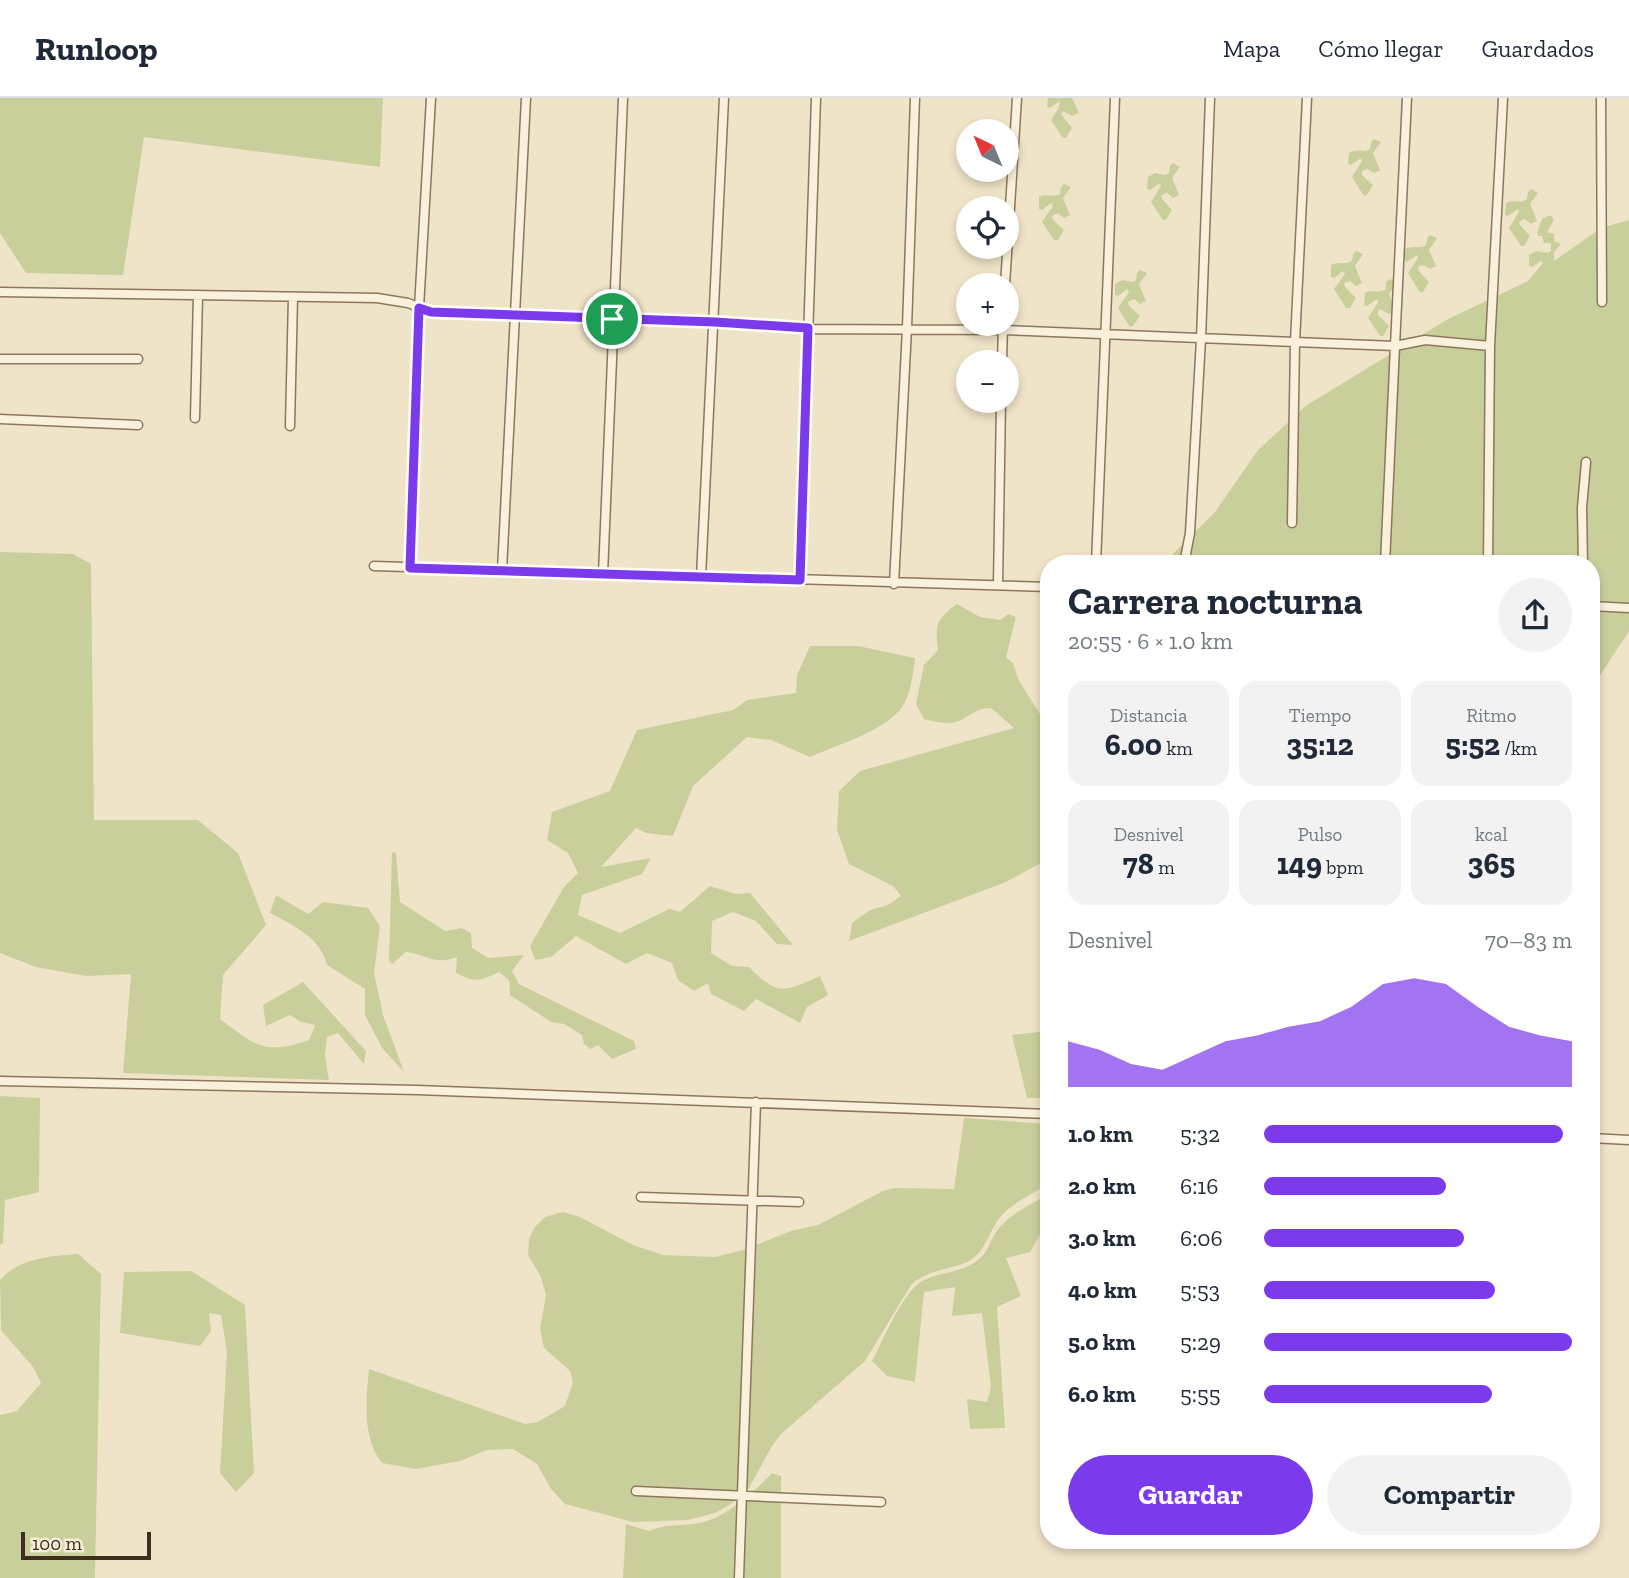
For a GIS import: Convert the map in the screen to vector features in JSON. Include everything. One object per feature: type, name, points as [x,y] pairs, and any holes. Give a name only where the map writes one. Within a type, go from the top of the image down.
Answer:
[{"type":"street","points":[[410,568],[419,308],[432,98]]},
{"type":"street","points":[[502,570],[526,98]]},
{"type":"street","points":[[603,574],[623,98]]},
{"type":"street","points":[[701,577],[724,98]]},
{"type":"street","points":[[800,580],[816,98]]},
{"type":"street","points":[[894,584],[915,98]]},
{"type":"street","points":[[1007,273],[1017,98]]},
{"type":"street","points":[[1096,555],[1115,98]]},
{"type":"street","points":[[1186,555],[1190,533],[1201,339],[1210,98]]},
{"type":"street","points":[[1292,523],[1295,342],[1307,98]]},
{"type":"street","points":[[1385,555],[1407,98]]},
{"type":"street","points":[[1488,555],[1490,346],[1503,98]]},
{"type":"street","points":[[1601,98],[1602,302]]},
{"type":"street","points":[[0,292],[377,298],[408,303],[431,312],[513,313],[808,328],[956,327]]},
{"type":"street","points":[[195,418],[198,295]]},
{"type":"street","points":[[290,426],[292,297]]},
{"type":"street","points":[[1019,328],[1201,339],[1395,346],[1425,340],[1490,346]]},
{"type":"street","points":[[0,359],[138,359]]},
{"type":"street","points":[[998,585],[1002,413]]},
{"type":"street","points":[[0,419],[138,425]]},
{"type":"street","points":[[1583,555],[1582,508],[1586,462]]},
{"type":"street","points":[[374,566],[1040,587]]},
{"type":"street","points":[[1600,606],[1629,608]]},
{"type":"street","points":[[0,1081],[417,1090],[1040,1114]]},
{"type":"street","points":[[739,1578],[756,1102]]},
{"type":"street","points":[[1600,1138],[1629,1140]]},
{"type":"street","points":[[641,1197],[799,1202]]},
{"type":"street","points":[[636,1491],[881,1502]]},
{"type":"green space","points":[[0,98],[383,98],[380,167],[144,137],[123,275],[26,273],[0,233]]},
{"type":"green space","points":[[1048,98],[1072,98],[1079,113],[1072,116],[1063,111],[1061,114],[1072,128],[1066,138],[1063,138],[1051,120],[1060,101],[1050,108],[1047,107]]},
{"type":"green space","points":[[1374,139],[1381,142],[1373,153],[1380,170],[1374,173],[1367,169],[1362,171],[1362,175],[1373,185],[1364,196],[1352,177],[1362,161],[1361,158],[1351,165],[1348,164],[1349,153],[1370,149]]},
{"type":"green space","points":[[1173,163],[1180,167],[1172,178],[1179,195],[1173,198],[1167,193],[1161,195],[1172,210],[1166,220],[1163,220],[1151,202],[1161,186],[1160,183],[1150,190],[1147,189],[1148,177],[1155,173],[1166,175]]},
{"type":"green space","points":[[1064,184],[1071,187],[1063,198],[1070,215],[1064,218],[1058,213],[1052,216],[1064,230],[1058,240],[1054,240],[1042,222],[1053,206],[1051,203],[1042,210],[1039,209],[1039,197],[1060,194]]},
{"type":"green space","points":[[1531,189],[1538,193],[1530,204],[1537,221],[1531,224],[1524,219],[1519,222],[1530,236],[1524,246],[1521,246],[1509,228],[1519,212],[1518,209],[1508,216],[1505,215],[1506,203],[1527,199]]},
{"type":"green space","points":[[1552,216],[1554,220],[1547,232],[1554,234],[1554,241],[1561,244],[1554,252],[1554,261],[1601,228],[1629,220],[1629,631],[1600,675],[1600,555],[1172,555],[1215,512],[1258,450],[1307,405],[1448,319],[1528,281],[1543,263],[1541,261],[1529,266],[1529,255],[1536,251],[1551,251],[1551,243],[1544,243],[1542,236],[1537,233],[1542,219]]},
{"type":"green space","points":[[1430,235],[1437,238],[1429,250],[1436,266],[1430,269],[1424,265],[1418,267],[1429,282],[1423,292],[1420,292],[1408,273],[1418,258],[1417,255],[1407,262],[1404,260],[1405,249],[1426,245]]},
{"type":"green space","points":[[1356,251],[1363,254],[1355,266],[1362,283],[1356,286],[1350,281],[1344,283],[1356,298],[1350,308],[1346,308],[1334,289],[1345,274],[1343,271],[1334,278],[1331,277],[1331,265],[1352,261]]},
{"type":"green space","points":[[1140,270],[1147,273],[1139,284],[1146,301],[1140,304],[1134,299],[1128,302],[1140,316],[1130,327],[1118,308],[1129,292],[1127,289],[1118,296],[1115,295],[1115,284],[1122,280],[1133,282]]},
{"type":"green space","points":[[1390,279],[1397,283],[1389,294],[1396,311],[1389,314],[1380,309],[1378,312],[1389,326],[1383,336],[1380,336],[1368,318],[1378,302],[1377,299],[1367,306],[1364,305],[1365,293],[1386,289],[1386,282]]},
{"type":"green space","points":[[0,552],[73,554],[91,564],[94,820],[198,820],[238,853],[266,925],[223,975],[220,1019],[242,1036],[261,1045],[281,1047],[309,1040],[315,1025],[301,1022],[290,1015],[266,1026],[263,1005],[303,982],[366,1051],[364,1064],[338,1033],[327,1037],[325,1056],[329,1080],[123,1073],[131,974],[86,976],[36,967],[0,953]]},
{"type":"green space","points":[[957,604],[980,617],[1000,620],[1008,614],[1016,617],[1006,657],[1013,663],[1018,679],[1040,714],[1040,864],[1006,882],[849,941],[852,923],[870,910],[888,905],[901,896],[893,886],[849,864],[837,830],[839,791],[860,771],[1014,728],[991,708],[977,711],[955,722],[924,719],[916,704],[924,665],[938,650],[939,623]]},
{"type":"green space","points":[[810,646],[858,646],[915,658],[911,686],[903,706],[880,726],[810,757],[771,740],[747,737],[693,786],[673,836],[646,833],[636,828],[601,867],[651,858],[642,874],[582,895],[578,915],[620,933],[669,909],[680,912],[710,886],[736,894],[750,893],[793,945],[777,944],[756,921],[733,912],[712,921],[711,953],[732,966],[749,967],[768,983],[782,989],[798,986],[820,976],[828,995],[807,1007],[800,1023],[756,999],[744,1011],[711,994],[708,983],[694,991],[678,980],[672,963],[647,953],[626,964],[576,936],[551,957],[535,960],[530,946],[564,887],[578,873],[568,853],[547,840],[552,812],[610,791],[637,730],[733,710],[747,700],[796,693],[797,675]]},
{"type":"green space","points":[[392,852],[396,853],[400,902],[445,931],[462,928],[471,933],[472,948],[488,958],[524,955],[512,971],[519,984],[634,1041],[636,1049],[612,1059],[598,1045],[590,1049],[584,1044],[582,1035],[564,1024],[551,1022],[510,995],[509,980],[499,972],[478,980],[456,973],[457,957],[436,960],[406,952],[392,964],[389,961]]},
{"type":"green space","points":[[276,895],[308,914],[323,902],[368,908],[380,926],[374,973],[383,1015],[404,1072],[382,1048],[365,1015],[365,989],[327,965],[319,947],[305,933],[270,913]]},
{"type":"green space","points":[[1040,1032],[1040,1098],[1027,1098],[1012,1035]]},
{"type":"green space","points":[[0,1096],[40,1098],[39,1192],[5,1200],[3,1243],[0,1245]]},
{"type":"green space","points":[[964,1118],[1040,1123],[1040,1189],[1002,1215],[976,1256],[962,1264],[927,1275],[911,1285],[865,1361],[781,1434],[749,1488],[731,1504],[715,1513],[687,1520],[633,1522],[565,1504],[551,1489],[537,1464],[513,1449],[487,1450],[460,1461],[416,1469],[382,1463],[371,1442],[367,1418],[369,1369],[525,1424],[538,1422],[565,1406],[573,1382],[570,1371],[544,1348],[540,1329],[546,1295],[541,1277],[528,1255],[529,1240],[534,1228],[545,1217],[563,1212],[580,1217],[633,1245],[663,1255],[715,1257],[746,1249],[791,1231],[818,1225],[883,1191],[894,1188],[954,1189]]},
{"type":"green space","points":[[1040,1199],[1040,1234],[1030,1252],[1006,1258],[1021,1296],[997,1307],[1005,1428],[970,1429],[967,1399],[987,1402],[991,1387],[982,1313],[952,1316],[955,1287],[924,1292],[915,1382],[887,1376],[872,1361],[901,1305],[916,1286],[931,1277],[973,1264],[984,1254],[996,1232],[1007,1220]]},
{"type":"green space","points":[[78,1254],[101,1274],[95,1578],[0,1578],[0,1415],[17,1411],[41,1383],[33,1367],[1,1330],[0,1280],[16,1267],[26,1263],[46,1257]]},
{"type":"green space","points":[[191,1271],[245,1305],[254,1473],[236,1492],[220,1473],[227,1352],[221,1315],[209,1313],[211,1331],[200,1346],[120,1333],[124,1272]]},
{"type":"green space","points":[[772,1473],[781,1476],[781,1578],[623,1578],[626,1524],[649,1531],[709,1520],[738,1503]]},
{"type":"route","points":[[419,308],[431,312],[513,313],[612,319],[808,328],[800,580],[410,568],[419,308]]}]
